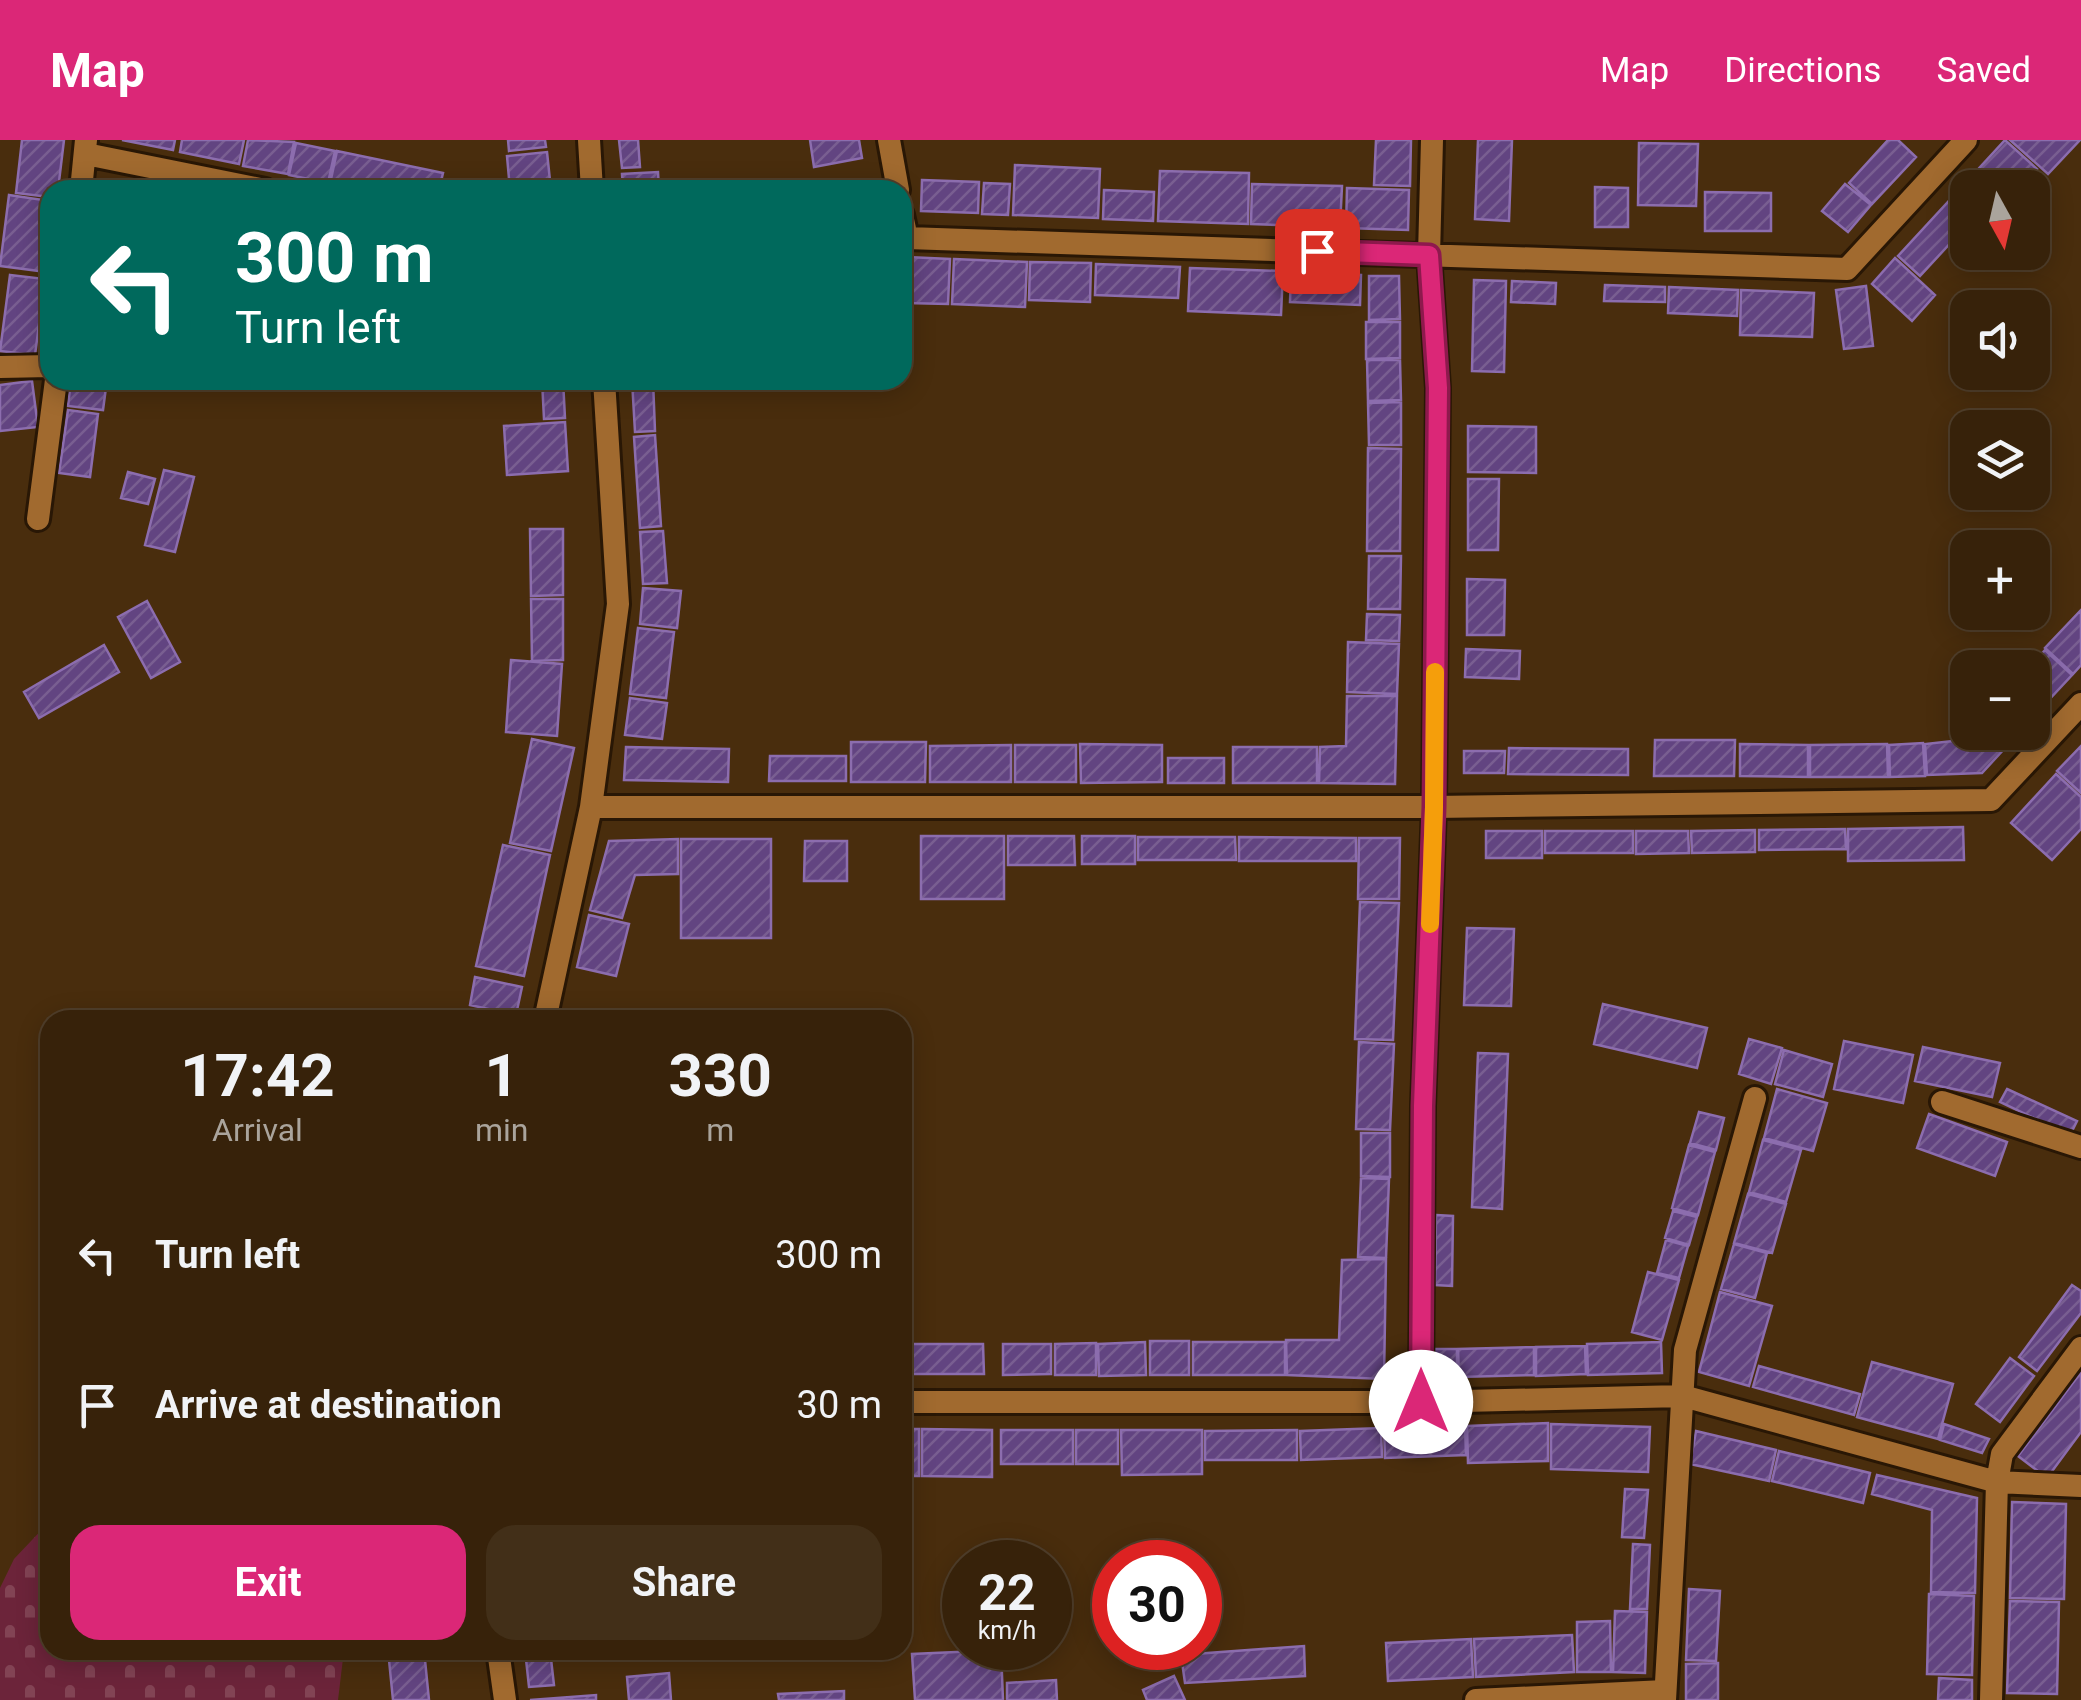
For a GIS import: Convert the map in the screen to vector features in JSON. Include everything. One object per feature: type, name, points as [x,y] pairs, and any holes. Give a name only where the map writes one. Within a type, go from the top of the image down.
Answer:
[{"type":"street","points":[[589,140],[591,180]]},
{"type":"street","points":[[889,140],[896,180]]},
{"type":"street","points":[[1421,1402],[1423,1106],[1434,807],[1438,388],[1429,255],[1432,140]]},
{"type":"street","points":[[912,238],[1846,269],[1966,140]]},
{"type":"street","points":[[82,180],[86,147],[223,180]]},
{"type":"street","points":[[0,367],[40,366]]},
{"type":"street","points":[[38,520],[55,390]]},
{"type":"street","points":[[547,1010],[591,807],[618,604],[605,390]]},
{"type":"street","points":[[591,807],[1434,807],[1991,800],[2081,704]]},
{"type":"street","points":[[1476,1700],[1665,1696],[1684,1350],[1755,1098]]},
{"type":"street","points":[[1942,1102],[2081,1147]]},
{"type":"street","points":[[1991,1700],[1997,1482],[2002,1454],[2081,1348]]},
{"type":"street","points":[[912,1402],[1421,1402],[1683,1396],[1997,1482],[2081,1486]]},
{"type":"street","points":[[499,1660],[505,1700]]},
{"type":"green space","points":[[40,1532],[40,1660],[343,1660],[338,1700],[0,1700],[0,1588],[14,1559]]},
{"type":"building","points":[[22,140],[64,140],[59,180],[40,180],[40,196],[16,193]]},
{"type":"building","points":[[122,140],[175,140],[173,150]]},
{"type":"building","points":[[182,140],[244,140],[239,164],[180,152]]},
{"type":"building","points":[[248,140],[294,142],[288,174],[243,166]]},
{"type":"building","points":[[508,140],[545,140],[546,147],[509,151]]},
{"type":"building","points":[[619,140],[638,140],[640,167],[622,168]]},
{"type":"building","points":[[810,140],[859,140],[862,158],[814,167]]},
{"type":"building","points":[[1376,140],[1411,140],[1410,186],[1374,185]]},
{"type":"building","points":[[1478,140],[1512,140],[1509,221],[1475,219]]},
{"type":"building","points":[[1888,140],[1898,140],[1916,157],[1872,204],[1849,183]]},
{"type":"building","points":[[2005,140],[2037,169],[2036,170],[1977,170]]},
{"type":"building","points":[[2010,140],[2080,140],[2050,172]]},
{"type":"building","points":[[296,143],[335,151],[329,180],[289,175]]},
{"type":"building","points":[[1639,143],[1698,144],[1696,206],[1638,205]]},
{"type":"building","points":[[337,151],[443,173],[441,180],[331,180]]},
{"type":"building","points":[[547,152],[550,180],[509,180],[507,156]]},
{"type":"building","points":[[1015,165],[1100,169],[1098,218],[1013,215]]},
{"type":"building","points":[[1160,171],[1249,173],[1248,224],[1158,221]]},
{"type":"building","points":[[658,172],[658,180],[622,180],[622,174]]},
{"type":"building","points":[[922,180],[979,182],[978,213],[921,211]]},
{"type":"building","points":[[984,183],[1010,184],[1008,215],[982,214]]},
{"type":"building","points":[[1252,184],[1342,186],[1340,227],[1251,224]]},
{"type":"building","points":[[1845,184],[1871,205],[1848,232],[1822,211]]},
{"type":"building","points":[[1595,187],[1628,188],[1628,227],[1595,227]]},
{"type":"building","points":[[1347,188],[1409,190],[1408,230],[1346,228]]},
{"type":"building","points":[[1104,190],[1154,192],[1153,221],[1103,219]]},
{"type":"building","points":[[1705,192],[1771,193],[1771,231],[1705,231]]},
{"type":"building","points":[[9,195],[40,200],[40,271],[0,266]]},
{"type":"building","points":[[1950,200],[1950,244],[1920,276],[1898,256]]},
{"type":"building","points":[[912,257],[950,259],[948,304],[912,303]]},
{"type":"building","points":[[1895,258],[1935,295],[1912,321],[1872,284]]},
{"type":"building","points":[[954,259],[1027,262],[1025,307],[952,304]]},
{"type":"building","points":[[1030,262],[1091,263],[1090,302],[1029,300]]},
{"type":"building","points":[[1096,264],[1180,267],[1178,298],[1095,295]]},
{"type":"building","points":[[1190,268],[1283,271],[1281,315],[1188,311]]},
{"type":"building","points":[[1291,273],[1361,275],[1360,305],[1290,302]]},
{"type":"building","points":[[10,275],[40,278],[35,355],[0,351]]},
{"type":"building","points":[[1369,276],[1399,276],[1400,319],[1369,320]]},
{"type":"building","points":[[1474,280],[1506,281],[1504,372],[1472,371]]},
{"type":"building","points":[[1512,281],[1556,283],[1555,304],[1511,302]]},
{"type":"building","points":[[1605,285],[1665,287],[1665,302],[1604,301]]},
{"type":"building","points":[[1866,286],[1873,346],[1844,349],[1836,290]]},
{"type":"building","points":[[1669,287],[1738,290],[1737,316],[1668,313]]},
{"type":"building","points":[[1741,290],[1814,293],[1812,337],[1740,335]]},
{"type":"building","points":[[1366,322],[1400,322],[1400,358],[1366,359]]},
{"type":"building","points":[[1367,360],[1400,360],[1401,400],[1368,401]]},
{"type":"building","points":[[32,381],[38,427],[0,431],[0,385]]},
{"type":"building","points":[[70,390],[106,390],[103,410],[68,406]]},
{"type":"building","points":[[543,390],[564,390],[565,418],[544,419]]},
{"type":"building","points":[[633,390],[653,390],[655,431],[635,432]]},
{"type":"building","points":[[1401,402],[1401,445],[1369,445],[1368,403]]},
{"type":"building","points":[[68,410],[98,414],[90,477],[59,473]]},
{"type":"building","points":[[565,422],[568,471],[507,475],[504,426]]},
{"type":"building","points":[[1468,426],[1536,427],[1536,473],[1468,472]]},
{"type":"building","points":[[655,435],[661,526],[640,528],[634,437]]},
{"type":"building","points":[[1368,448],[1401,449],[1400,551],[1367,551]]},
{"type":"building","points":[[164,470],[194,477],[175,552],[145,545]]},
{"type":"building","points":[[128,472],[155,479],[148,504],[121,498]]},
{"type":"building","points":[[1468,479],[1499,479],[1498,550],[1468,550]]},
{"type":"building","points":[[530,529],[563,529],[563,595],[531,596]]},
{"type":"building","points":[[663,531],[667,583],[643,584],[640,532]]},
{"type":"building","points":[[1369,556],[1401,556],[1400,609],[1368,609]]},
{"type":"building","points":[[1467,579],[1505,580],[1504,635],[1467,635]]},
{"type":"building","points":[[643,588],[681,591],[677,628],[640,624]]},
{"type":"building","points":[[531,599],[563,599],[563,660],[532,661]]},
{"type":"building","points":[[147,601],[180,662],[151,678],[118,617]]},
{"type":"building","points":[[2081,610],[2081,665],[2073,674],[2045,648]]},
{"type":"building","points":[[1367,614],[1400,615],[1399,641],[1366,640]]},
{"type":"building","points":[[638,628],[674,632],[666,698],[630,694]]},
{"type":"building","points":[[1348,642],[1399,644],[1397,694],[1347,692]]},
{"type":"building","points":[[104,645],[119,672],[39,718],[24,692]]},
{"type":"building","points":[[1466,649],[1520,651],[1519,679],[1465,677]]},
{"type":"building","points":[[2050,655],[2072,675],[2050,699]]},
{"type":"building","points":[[511,660],[562,664],[557,736],[506,732]]},
{"type":"building","points":[[1347,696],[1397,696],[1395,784],[1319,783],[1320,747],[1346,746]]},
{"type":"building","points":[[630,698],[667,703],[662,739],[625,735]]},
{"type":"building","points":[[532,739],[574,748],[551,851],[510,843]]},
{"type":"building","points":[[1655,740],[1735,740],[1734,776],[1654,776]]},
{"type":"building","points":[[1950,741],[1950,750],[2003,750],[1982,773],[1927,775],[1925,744]]},
{"type":"building","points":[[851,742],[926,742],[925,782],[851,782]]},
{"type":"building","points":[[1923,743],[1925,776],[1890,777],[1889,745]]},
{"type":"building","points":[[1080,744],[1162,745],[1162,782],[1081,783]]},
{"type":"building","points":[[1740,744],[1808,745],[1808,777],[1740,776]]},
{"type":"building","points":[[1887,744],[1888,777],[1810,777],[1810,745]]},
{"type":"building","points":[[1011,745],[1011,782],[930,782],[930,746]]},
{"type":"building","points":[[1015,745],[1076,745],[1076,782],[1015,782]]},
{"type":"building","points":[[2081,746],[2081,793],[2057,771]]},
{"type":"building","points":[[626,747],[729,749],[728,782],[624,780]]},
{"type":"building","points":[[1233,747],[1317,747],[1317,783],[1233,783]]},
{"type":"building","points":[[1509,748],[1628,749],[1628,775],[1508,774]]},
{"type":"building","points":[[1464,751],[1505,751],[1504,773],[1464,773]]},
{"type":"building","points":[[770,756],[846,756],[846,781],[769,781]]},
{"type":"building","points":[[1168,758],[1224,758],[1224,783],[1168,783]]},
{"type":"building","points":[[2056,774],[2081,797],[2081,829],[2052,860],[2011,823]]},
{"type":"building","points":[[1963,827],[1964,860],[1848,861],[1848,829]]},
{"type":"building","points":[[1845,829],[1846,849],[1759,850],[1759,830]]},
{"type":"building","points":[[1755,830],[1755,852],[1692,853],[1691,831]]},
{"type":"building","points":[[1486,831],[1542,831],[1542,858],[1486,858]]},
{"type":"building","points":[[1545,831],[1633,831],[1633,853],[1545,853]]},
{"type":"building","points":[[1636,831],[1688,831],[1689,853],[1636,854]]},
{"type":"building","points":[[921,836],[1004,836],[1004,899],[921,899]]},
{"type":"building","points":[[1008,836],[1074,836],[1075,865],[1008,865]]},
{"type":"building","points":[[1082,836],[1135,836],[1135,864],[1082,864]]},
{"type":"building","points":[[1138,837],[1235,837],[1236,860],[1138,860]]},
{"type":"building","points":[[1239,837],[1356,838],[1356,861],[1239,861]]},
{"type":"building","points":[[1359,838],[1400,838],[1399,899],[1358,899]]},
{"type":"building","points":[[678,839],[678,874],[635,875],[622,918],[590,910],[609,841]]},
{"type":"building","points":[[681,839],[771,839],[771,938],[681,938]]},
{"type":"building","points":[[805,841],[847,841],[847,881],[804,881]]},
{"type":"building","points":[[503,845],[550,855],[524,976],[476,966]]},
{"type":"building","points":[[1360,902],[1399,903],[1393,1040],[1355,1039]]},
{"type":"building","points":[[589,915],[629,924],[616,976],[577,967]]},
{"type":"building","points":[[1467,928],[1514,929],[1511,1006],[1464,1005]]},
{"type":"building","points":[[475,977],[522,987],[517,1010],[470,1005]]},
{"type":"building","points":[[1603,1004],[1707,1028],[1697,1068],[1594,1044]]},
{"type":"building","points":[[1749,1039],[1782,1048],[1771,1084],[1739,1074]]},
{"type":"building","points":[[1844,1041],[1913,1055],[1903,1103],[1834,1089]]},
{"type":"building","points":[[1359,1042],[1394,1044],[1390,1130],[1356,1129]]},
{"type":"building","points":[[1923,1047],[2000,1063],[1992,1097],[1915,1081]]},
{"type":"building","points":[[1784,1050],[1832,1064],[1823,1097],[1775,1084]]},
{"type":"building","points":[[1478,1053],[1508,1054],[1502,1209],[1472,1207]]},
{"type":"building","points":[[1777,1089],[1827,1103],[1813,1151],[1764,1138]]},
{"type":"building","points":[[2007,1089],[2077,1121],[2070,1135],[2000,1102]]},
{"type":"building","points":[[1699,1112],[1724,1118],[1716,1150],[1690,1143]]},
{"type":"building","points":[[1929,1114],[2007,1142],[1995,1176],[1917,1148]]},
{"type":"building","points":[[1361,1133],[1390,1133],[1390,1177],[1361,1176]]},
{"type":"building","points":[[1763,1140],[1801,1150],[1786,1202],[1749,1192]]},
{"type":"building","points":[[1689,1145],[1715,1152],[1698,1215],[1672,1208]]},
{"type":"building","points":[[1361,1178],[1389,1179],[1386,1258],[1358,1257]]},
{"type":"building","points":[[1748,1194],[1786,1204],[1772,1253],[1734,1243]]},
{"type":"building","points":[[1673,1211],[1697,1217],[1689,1245],[1665,1238]]},
{"type":"building","points":[[1436,1215],[1453,1216],[1452,1286],[1435,1285]]},
{"type":"building","points":[[1666,1240],[1688,1246],[1679,1278],[1657,1273]]},
{"type":"building","points":[[1734,1244],[1767,1253],[1755,1298],[1721,1289]]},
{"type":"building","points":[[1386,1259],[1384,1379],[1287,1375],[1286,1340],[1339,1340],[1342,1260]]},
{"type":"building","points":[[1648,1272],[1679,1280],[1662,1340],[1632,1332]]},
{"type":"building","points":[[2072,1285],[2081,1291],[2081,1313],[2037,1371],[2019,1357]]},
{"type":"building","points":[[1720,1292],[1772,1306],[1749,1386],[1699,1372]]},
{"type":"building","points":[[1150,1341],[1189,1341],[1189,1375],[1150,1375]]},
{"type":"building","points":[[1145,1342],[1146,1375],[1099,1376],[1098,1344]]},
{"type":"building","points":[[1193,1342],[1285,1342],[1285,1375],[1193,1375]]},
{"type":"building","points":[[1661,1342],[1662,1373],[1588,1375],[1587,1344]]},
{"type":"building","points":[[1096,1343],[1096,1375],[1055,1375],[1055,1344]]},
{"type":"building","points":[[912,1344],[983,1344],[984,1374],[912,1374]]},
{"type":"building","points":[[1003,1344],[1051,1344],[1051,1374],[1003,1375]]},
{"type":"building","points":[[1585,1346],[1586,1374],[1536,1376],[1536,1347]]},
{"type":"building","points":[[1534,1347],[1534,1375],[1459,1377],[1458,1349]]},
{"type":"building","points":[[1430,1349],[1457,1349],[1457,1377],[1429,1377]]},
{"type":"building","points":[[2010,1358],[2034,1376],[2000,1422],[1976,1404]]},
{"type":"building","points":[[1872,1362],[1953,1384],[1938,1439],[1857,1417]]},
{"type":"building","points":[[1759,1366],[1860,1394],[1854,1415],[1753,1387]]},
{"type":"building","points":[[2081,1372],[2081,1432],[2047,1478],[2018,1456]]},
{"type":"building","points":[[1548,1423],[1548,1461],[1468,1463],[1467,1426]]},
{"type":"building","points":[[1551,1424],[1650,1427],[1648,1472],[1551,1469]]},
{"type":"building","points":[[1944,1424],[1989,1439],[1982,1453],[1940,1440]]},
{"type":"building","points":[[1465,1426],[1466,1455],[1385,1458],[1384,1428]]},
{"type":"building","points":[[1381,1428],[1382,1457],[1301,1460],[1300,1431]]},
{"type":"building","points":[[912,1429],[919,1429],[919,1476],[912,1476]]},
{"type":"building","points":[[922,1429],[992,1430],[992,1477],[922,1476]]},
{"type":"building","points":[[1001,1430],[1073,1430],[1073,1464],[1001,1464]]},
{"type":"building","points":[[1076,1430],[1118,1430],[1118,1464],[1076,1464]]},
{"type":"building","points":[[1121,1430],[1202,1430],[1202,1474],[1122,1475]]},
{"type":"building","points":[[1297,1430],[1297,1460],[1205,1460],[1205,1431]]},
{"type":"building","points":[[1696,1431],[1776,1450],[1769,1481],[1690,1464]]},
{"type":"building","points":[[1779,1451],[1870,1473],[1863,1503],[1772,1481]]},
{"type":"building","points":[[1877,1475],[1977,1498],[1975,1593],[1931,1592],[1932,1510],[1872,1494]]},
{"type":"building","points":[[1625,1489],[1648,1490],[1644,1538],[1622,1537]]},
{"type":"building","points":[[2012,1502],[2066,1504],[2064,1599],[2010,1598]]},
{"type":"building","points":[[1633,1544],[1650,1545],[1647,1609],[1630,1609]]},
{"type":"building","points":[[1689,1589],[1720,1591],[1716,1661],[1686,1660]]},
{"type":"building","points":[[1929,1594],[1974,1596],[1972,1675],[1927,1674]]},
{"type":"building","points":[[2010,1601],[2059,1602],[2057,1694],[2007,1693]]},
{"type":"building","points":[[1615,1611],[1647,1612],[1645,1673],[1613,1672]]},
{"type":"building","points":[[1610,1621],[1611,1672],[1577,1672],[1577,1622]]},
{"type":"building","points":[[1572,1635],[1574,1672],[1476,1677],[1474,1639]]},
{"type":"building","points":[[1471,1639],[1473,1677],[1388,1681],[1386,1643]]},
{"type":"building","points":[[1304,1646],[1305,1676],[1185,1683],[1183,1670],[1222,1670],[1222,1652]]},
{"type":"building","points":[[942,1653],[942,1670],[1002,1670],[1003,1700],[915,1700],[912,1654]]},
{"type":"building","points":[[389,1660],[425,1660],[429,1700],[393,1700]]},
{"type":"building","points":[[526,1660],[551,1660],[554,1685],[529,1687]]},
{"type":"building","points":[[1718,1663],[1718,1700],[1686,1700],[1686,1664]]},
{"type":"building","points":[[669,1673],[671,1700],[629,1700],[627,1677]]},
{"type":"building","points":[[1174,1676],[1185,1700],[1147,1700],[1143,1690]]},
{"type":"building","points":[[1939,1678],[1972,1680],[1972,1700],[1938,1700]]},
{"type":"building","points":[[1056,1680],[1057,1700],[1007,1700],[1007,1683]]},
{"type":"building","points":[[844,1691],[844,1700],[779,1700],[778,1694]]},
{"type":"building","points":[[596,1695],[596,1700],[530,1700]]},
{"type":"slow traffic","points":[[1430,924],[1435,672]]},
{"type":"route","points":[[1317,251],[1429,255],[1438,388],[1434,807],[1423,1106],[1421,1402]]}]
